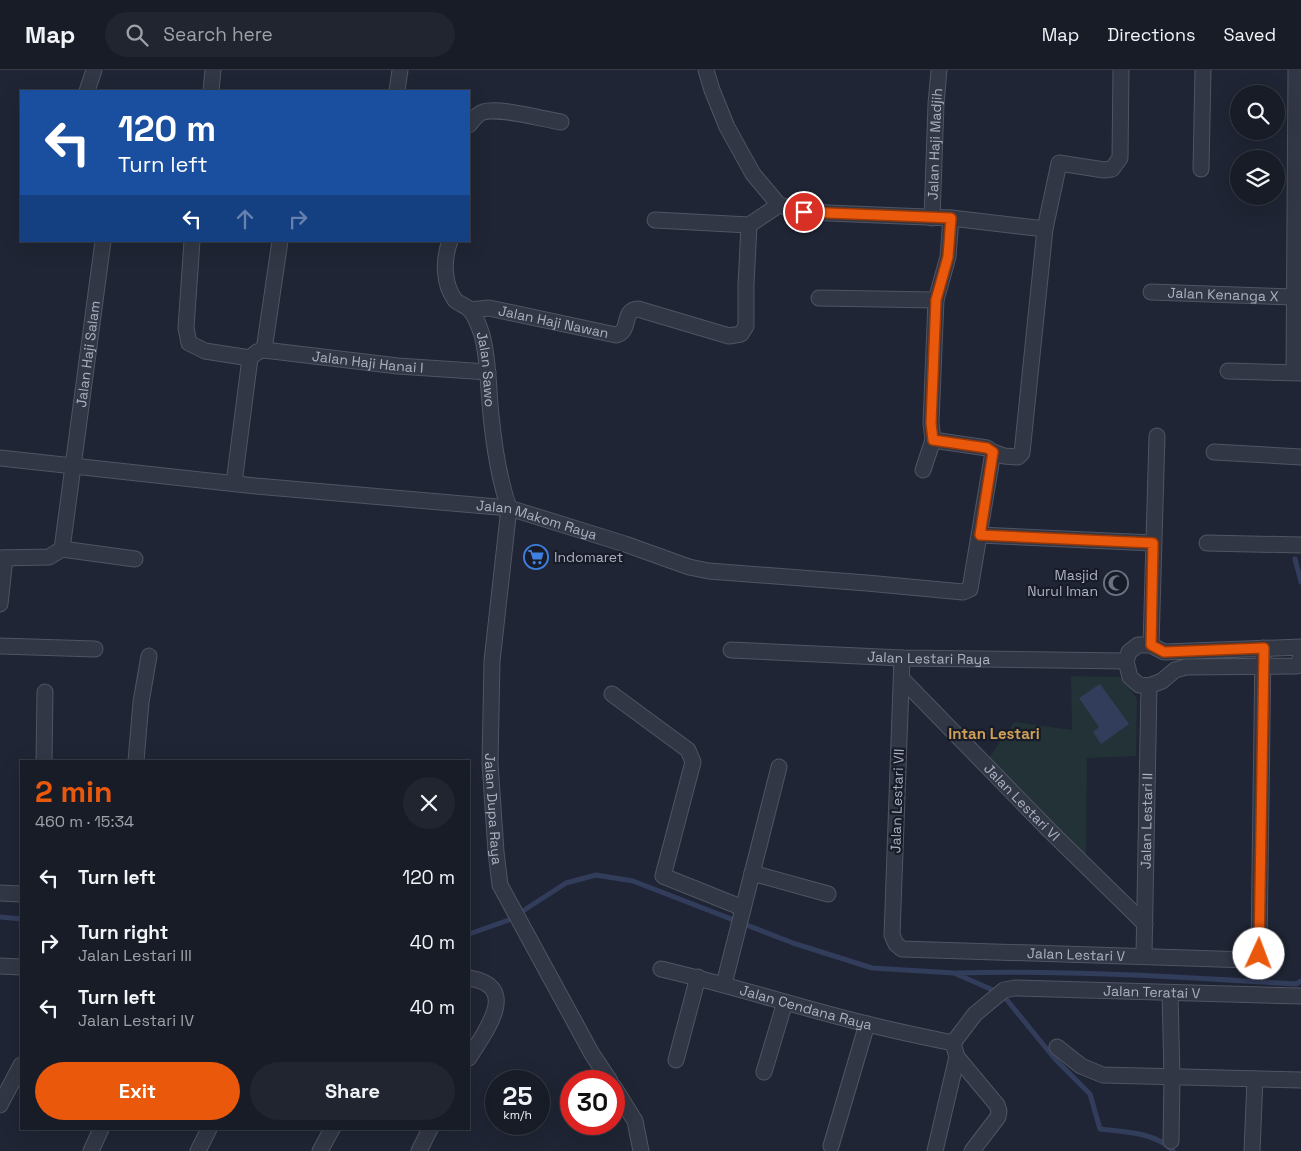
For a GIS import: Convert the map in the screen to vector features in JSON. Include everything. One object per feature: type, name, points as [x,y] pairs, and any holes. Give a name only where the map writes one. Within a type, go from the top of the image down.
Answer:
[{"type":"street","points":[[87,90],[94,70]]},
{"type":"street","points":[[211,90],[213,70]]},
{"type":"street","points":[[397,90],[400,70]]},
{"type":"street","points":[[706,70],[727,127],[753,174],[779,205],[804,212],[951,218],[1044,229]]},
{"type":"street","name":"Jalan Haji Madjih","points":[[932,218],[939,70]]},
{"type":"street","points":[[933,440],[987,448],[1004,456],[1018,457],[1022,453],[1044,229],[1059,163],[1104,170],[1112,169],[1120,158],[1121,70]]},
{"type":"street","points":[[1201,169],[1203,70]]},
{"type":"street","points":[[1228,371],[1298,372],[1295,297],[1298,96],[1296,70]]},
{"type":"street","points":[[470,124],[477,115],[488,111],[505,112],[561,122]]},
{"type":"street","points":[[655,220],[749,225],[779,205]]},
{"type":"street","points":[[923,470],[933,440],[931,423],[936,300],[948,257],[951,218]]},
{"type":"street","name":"Jalan Haji Nawan","points":[[470,310],[489,308],[616,335],[624,331],[629,312],[638,310],[729,336],[740,334],[746,326],[749,225]]},
{"type":"street","name":"Jalan Haji Salam","points":[[62,549],[104,242]]},
{"type":"street","points":[[192,242],[186,328],[189,343],[205,351],[250,358]]},
{"type":"street","points":[[234,483],[250,358],[256,352],[264,350],[280,242]]},
{"type":"street","name":"Jalan Sawo","points":[[450,242],[445,269],[446,281],[456,300],[470,310],[482,336],[500,478],[509,508]]},
{"type":"street","name":"Jalan Kenanga X","points":[[1151,292],[1295,297]]},
{"type":"street","points":[[819,298],[936,300]]},
{"type":"street","name":"Jalan Haji Hanai I","points":[[264,350],[398,366],[488,372]]},
{"type":"street","points":[[1151,645],[1157,436]]},
{"type":"street","points":[[993,452],[980,535],[1153,543]]},
{"type":"street","points":[[1214,452],[1301,457]]},
{"type":"street","name":"Jalan Makom Raya","points":[[0,458],[234,483],[509,508],[625,544],[688,567],[709,571],[963,592],[970,589],[980,535]]},
{"type":"street","name":"Jalan Dupa Raya","points":[[509,508],[492,661],[490,763],[500,885],[592,1054],[603,1070]]},
{"type":"street","points":[[1207,543],[1301,545]]},
{"type":"street","points":[[0,604],[3,558],[49,557],[62,549],[135,559]]},
{"type":"street","points":[[1152,621],[1166,641],[1187,650]]},
{"type":"street","points":[[1138,645],[1151,645],[1164,652],[1187,650],[1301,647],[1300,662],[1297,666],[1186,667],[1175,670],[1162,681],[1149,686],[1138,684],[1130,677],[1126,662],[1129,652],[1138,645]]},
{"type":"street","points":[[0,646],[94,649]]},
{"type":"street","points":[[1264,648],[1264,666]]},
{"type":"street","name":"Jalan Lestari Raya","points":[[731,650],[902,658],[1126,662]]},
{"type":"street","points":[[136,760],[141,702],[149,656]]},
{"type":"street","name":"Jalan Lestari VII","points":[[896,944],[892,935],[902,658]]},
{"type":"street","name":"Jalan Lestari V","points":[[896,944],[902,949],[909,950],[1249,960],[1257,956],[1259,950],[1264,666]]},
{"type":"street","name":"Jalan Lestari VI","points":[[902,679],[1035,816],[1145,924]]},
{"type":"street","name":"Jalan Lestari II","points":[[1144,956],[1149,686]]},
{"type":"street","points":[[44,760],[45,692]]},
{"type":"street","points":[[612,694],[688,750],[693,762],[663,876],[742,911]]},
{"type":"street","points":[[724,984],[779,767]]},
{"type":"street","points":[[752,873],[828,894]]},
{"type":"street","points":[[0,893],[20,894]]},
{"type":"street","points":[[0,966],[20,967]]},
{"type":"street","name":"Jalan Cendana Raya","points":[[661,969],[724,984],[955,1050]]},
{"type":"street","points":[[470,978],[488,985],[494,991],[497,1005],[495,1013],[470,1056]]},
{"type":"street","points":[[676,1060],[698,978]]},
{"type":"street","name":"Jalan Teratai V","points":[[955,1050],[975,1014],[1004,990],[1015,988],[1301,996]]},
{"type":"street","points":[[1170,993],[1171,1141]]},
{"type":"street","points":[[764,1072],[785,1002]]},
{"type":"street","points":[[830,1146],[867,1024]]},
{"type":"street","points":[[1057,1048],[1081,1066],[1102,1075],[1301,1080]]},
{"type":"street","points":[[935,1151],[955,1050]]},
{"type":"street","points":[[955,1050],[997,1105],[999,1111],[998,1117],[972,1151]]},
{"type":"street","points":[[0,1104],[20,1067]]},
{"type":"street","points":[[1252,1151],[1255,1079]]},
{"type":"street","points":[[625,1105],[635,1121],[641,1151]]},
{"type":"street","points":[[91,1151],[101,1130]]},
{"type":"street","points":[[198,1151],[208,1130]]},
{"type":"street","points":[[320,1151],[331,1130]]},
{"type":"street","points":[[419,1151],[430,1130]]},
{"type":"shaded area","points":[[1071,676],[1121,677],[1137,699],[1136,756],[1087,758],[1086,855],[988,759],[1014,722],[1072,730]]},
{"type":"water","points":[[1100,684],[1129,724],[1101,744],[1093,732],[1099,727],[1079,698]]},
{"type":"waterway","points":[[1295,559],[1301,582]]},
{"type":"waterway","points":[[470,934],[509,920],[566,883],[596,875],[633,881],[793,943],[872,968],[954,973],[1002,994],[1055,1059],[1090,1094],[1100,1129],[1148,1136],[1158,1140],[1173,1151]]},
{"type":"waterway","points":[[0,917],[20,919]]},
{"type":"waterway","points":[[957,973],[1084,973],[1296,984],[1301,981]]},
{"type":"place","name":"Indomaret","points":[[536,557]]},
{"type":"place","name":"Masjid Nurul Iman","points":[[1116,583]]},
{"type":"district","name":"Intan Lestari","points":[[994,734]]},
{"type":"route","points":[[804,212],[951,218],[948,257],[936,300],[931,423],[933,440],[987,448],[993,452],[980,535],[1153,543],[1151,645],[1164,652],[1264,648],[1259,954]]}]
